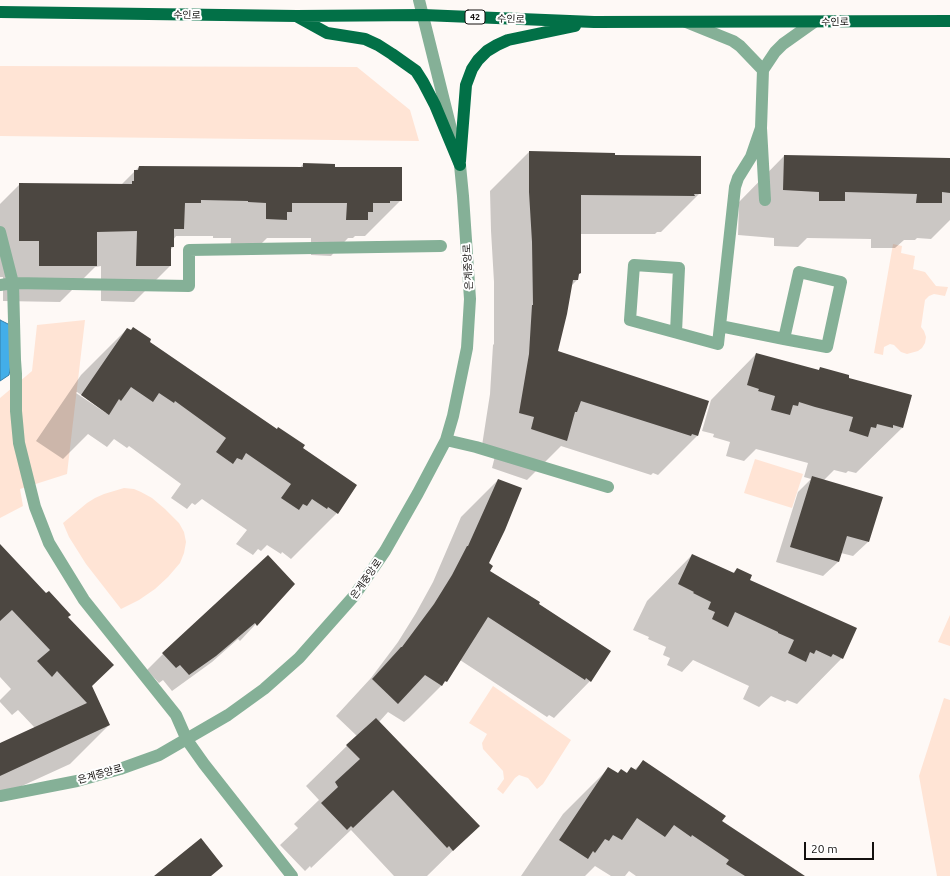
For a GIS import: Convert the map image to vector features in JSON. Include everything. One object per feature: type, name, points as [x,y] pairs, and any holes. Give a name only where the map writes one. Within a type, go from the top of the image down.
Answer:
[{"type":"main road","name":"수인로","points":[[0,12],[297,16],[423,15],[594,22],[950,21]]},
{"type":"main road","points":[[297,16],[327,33],[365,39],[378,45],[416,72],[435,105],[460,165]]},
{"type":"main road","points":[[460,165],[466,85],[470,73],[478,60],[487,51],[508,40],[594,22]]},
{"type":"street","name":"은계중앙로","points":[[0,796],[77,781],[159,755],[188,740],[228,715],[264,689],[299,658],[354,596],[389,544],[418,494],[446,440],[453,416],[467,348],[470,299],[460,165],[419,0]]},
{"type":"street","points":[[686,22],[733,41],[740,46],[763,70]]},
{"type":"street","points":[[765,200],[761,128],[763,70],[775,52],[783,44],[814,22]]},
{"type":"street","points":[[676,332],[679,268],[634,265],[630,320],[718,344],[735,187],[738,178],[751,157],[761,128]]},
{"type":"street","points":[[0,232],[13,283],[14,360],[19,443],[35,507],[48,543],[84,600],[176,716],[188,740],[204,764],[292,876]]},
{"type":"street","points":[[0,285],[13,283],[189,286],[189,250],[442,246]]},
{"type":"street","points":[[720,326],[784,339],[827,347],[841,282],[800,272],[784,339]]},
{"type":"street","points":[[446,440],[476,447],[608,486]]},
{"type":"shaded area","points":[[0,66],[357,67],[410,110],[419,141],[0,136]]},
{"type":"shaded area","points":[[893,244],[902,246],[901,253],[915,256],[913,269],[925,272],[936,286],[948,287],[945,296],[934,294],[925,300],[921,327],[926,337],[922,348],[918,351],[907,354],[901,352],[894,345],[890,344],[884,347],[883,355],[874,353]]},
{"type":"shaded area","points":[[85,320],[67,474],[20,489],[23,506],[0,518],[0,398],[32,371],[37,325]]},
{"type":"shaded area","points":[[755,459],[803,474],[792,508],[744,493]]},
{"type":"shaded area","points":[[124,488],[134,489],[141,492],[152,498],[165,509],[179,523],[184,532],[186,542],[180,563],[168,577],[155,589],[139,600],[121,609],[86,564],[69,537],[63,523],[95,498]]},
{"type":"shaded area","points":[[950,615],[950,646],[938,642]]},
{"type":"shaded area","points":[[493,686],[571,740],[543,784],[537,789],[528,778],[519,775],[503,794],[497,789],[504,779],[503,771],[483,749],[482,743],[487,734],[469,723]]},
{"type":"shaded area","points":[[944,698],[950,700],[950,876],[937,876],[919,776]]},
{"type":"water","points":[[0,320],[18,329],[9,375],[0,381]]},
{"type":"building","points":[[529,151],[615,153],[615,155],[701,156],[701,194],[694,194],[695,196],[581,195],[581,273],[579,274],[578,280],[573,280],[558,351],[709,401],[698,436],[692,434],[691,436],[581,401],[577,412],[575,412],[567,441],[531,429],[534,417],[519,413],[529,354],[533,305]]},
{"type":"building","points":[[784,155],[950,158],[950,193],[942,192],[942,203],[916,203],[917,194],[845,192],[845,201],[819,201],[819,192],[783,190]]},
{"type":"building","points":[[303,163],[335,164],[335,167],[402,167],[402,201],[373,203],[373,212],[368,212],[368,220],[346,220],[347,203],[292,203],[292,212],[287,212],[287,220],[266,219],[266,203],[201,200],[201,203],[185,203],[184,229],[174,229],[174,247],[171,247],[171,266],[136,266],[137,231],[97,232],[97,266],[39,266],[39,241],[19,241],[19,183],[132,184],[132,181],[134,181],[134,170],[138,170],[139,166],[303,167]]},
{"type":"building","points":[[133,327],[151,339],[150,342],[277,429],[278,427],[305,445],[303,448],[357,485],[338,514],[312,499],[307,506],[303,504],[299,510],[281,498],[291,484],[246,453],[242,460],[237,458],[233,464],[216,452],[226,438],[175,401],[174,403],[159,393],[153,402],[131,387],[121,401],[119,399],[109,415],[81,395],[127,328],[131,330]]},
{"type":"building","points":[[756,353],[819,370],[820,367],[849,375],[849,378],[912,395],[903,428],[893,425],[893,428],[877,424],[876,428],[871,427],[868,437],[849,431],[853,417],[799,402],[798,406],[793,405],[790,415],[771,410],[775,396],[758,391],[759,389],[747,385]]},
{"type":"building","points":[[812,476],[883,497],[869,542],[847,536],[839,562],[790,547]]},
{"type":"building","points":[[498,479],[522,488],[505,530],[489,563],[493,566],[490,571],[540,602],[539,604],[611,651],[591,682],[586,678],[585,680],[488,617],[447,682],[445,681],[442,686],[425,675],[398,704],[372,679],[402,647],[434,604],[468,546]]},
{"type":"building","points":[[0,544],[46,593],[49,591],[71,615],[68,617],[114,665],[92,686],[110,725],[0,776],[0,743],[87,703],[57,671],[52,677],[37,661],[50,650],[12,610],[0,621]]},
{"type":"building","points":[[692,554],[734,573],[737,568],[752,575],[750,580],[857,628],[843,659],[833,654],[831,657],[816,650],[814,654],[810,652],[806,662],[788,653],[794,640],[735,612],[728,627],[712,619],[715,612],[708,609],[711,602],[678,584]]},
{"type":"building","points":[[268,555],[295,584],[257,626],[255,623],[216,656],[189,675],[180,665],[176,668],[162,653]]},
{"type":"building","points":[[376,718],[480,826],[453,851],[449,846],[447,848],[393,790],[353,828],[351,826],[347,830],[321,803],[338,787],[335,782],[360,759],[346,745]]},
{"type":"building","points":[[643,760],[726,816],[722,821],[805,876],[745,876],[726,864],[729,860],[692,835],[691,837],[674,825],[665,837],[637,818],[622,840],[613,835],[609,841],[605,839],[595,853],[593,851],[588,859],[559,840],[608,767],[618,773],[621,769],[627,773],[631,767],[636,770]]},
{"type":"building","points":[[201,838],[223,866],[211,876],[154,876]]}]
